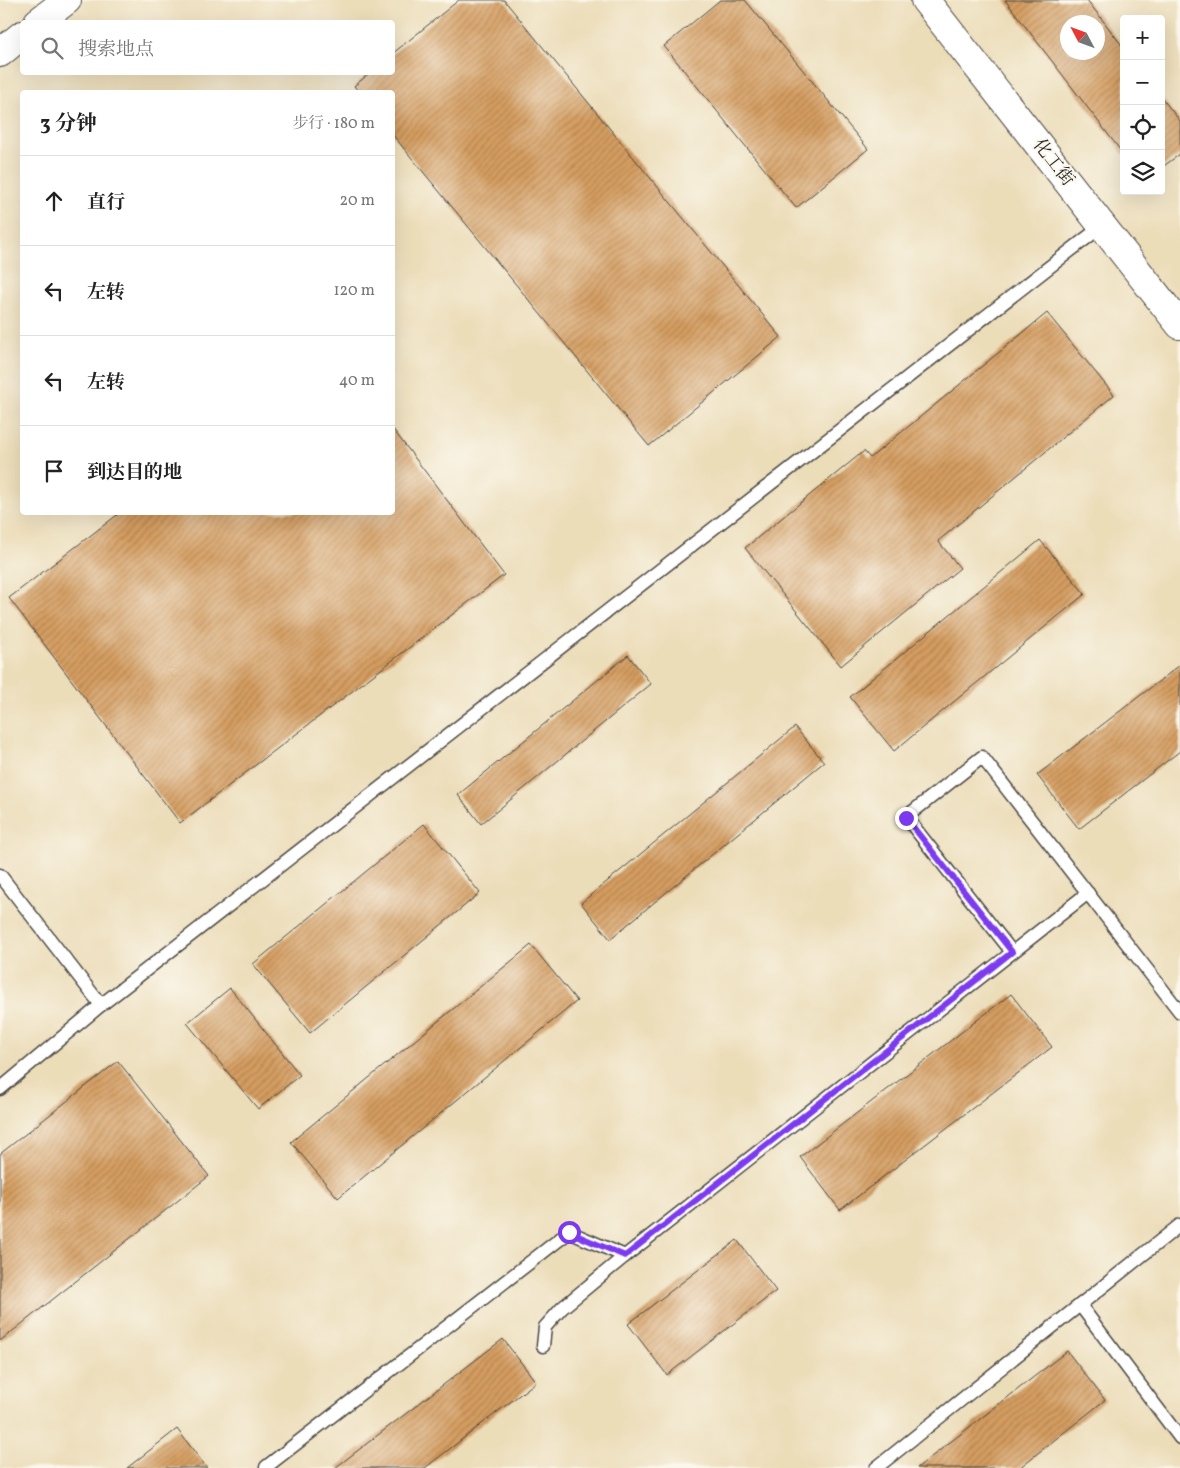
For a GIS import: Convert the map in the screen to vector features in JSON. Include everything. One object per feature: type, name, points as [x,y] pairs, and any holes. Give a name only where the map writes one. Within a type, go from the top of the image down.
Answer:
[{"type":"street","points":[[41,20],[67,0]]},
{"type":"street","name":"化工街","points":[[925,0],[1180,326]]},
{"type":"street","points":[[0,53],[20,37]]},
{"type":"lane","points":[[0,1089],[101,1005],[1102,226]]},
{"type":"lane","points":[[1012,952],[906,818],[982,757],[1180,1012]]},
{"type":"lane","points":[[0,875],[101,1005]]},
{"type":"lane","points":[[543,1346],[545,1327],[562,1308],[625,1256],[1088,893]]},
{"type":"lane","points":[[876,1468],[1180,1225]]},
{"type":"lane","points":[[267,1468],[266,1466],[569,1232],[625,1256]]},
{"type":"lane","points":[[1080,1305],[1180,1438]]},
{"type":"building","points":[[459,0],[504,0],[781,337],[649,446],[395,138],[395,90],[357,90],[354,86],[367,75],[395,75],[395,52]]},
{"type":"building","points":[[720,0],[745,0],[868,149],[796,208],[664,46]]},
{"type":"building","points":[[1005,0],[1087,0],[1099,15],[1060,15],[1060,60],[1105,60],[1105,23],[1120,43],[1120,150]]},
{"type":"building","points":[[1165,102],[1180,121],[1180,154],[1165,165]]},
{"type":"building","points":[[1047,313],[1114,395],[938,541],[960,568],[841,666],[745,548],[864,451],[870,458]]},
{"type":"building","points":[[395,432],[504,575],[180,823],[9,598],[117,515],[395,515]]},
{"type":"building","points":[[1040,540],[1085,594],[894,751],[850,697]]},
{"type":"building","points":[[628,655],[651,684],[481,824],[458,795]]},
{"type":"building","points":[[1180,665],[1180,751],[1079,829],[1037,775]]},
{"type":"building","points":[[795,727],[824,762],[610,939],[581,903]]},
{"type":"building","points":[[424,824],[480,893],[310,1033],[253,964]]},
{"type":"building","points":[[531,945],[577,1001],[338,1198],[291,1142]]},
{"type":"building","points":[[230,988],[300,1075],[258,1109],[187,1023]]},
{"type":"building","points":[[1011,994],[1052,1047],[840,1210],[800,1157]]},
{"type":"building","points":[[118,1061],[209,1176],[0,1341],[0,1154]]},
{"type":"building","points":[[737,1240],[776,1291],[667,1375],[628,1324]]},
{"type":"building","points":[[503,1339],[536,1382],[425,1468],[335,1468]]},
{"type":"building","points":[[1067,1351],[1105,1400],[1019,1468],[917,1468]]},
{"type":"building","points":[[177,1429],[207,1468],[127,1468]]},
{"type":"route","points":[[569,1232],[625,1256],[1012,952],[906,818]]}]
